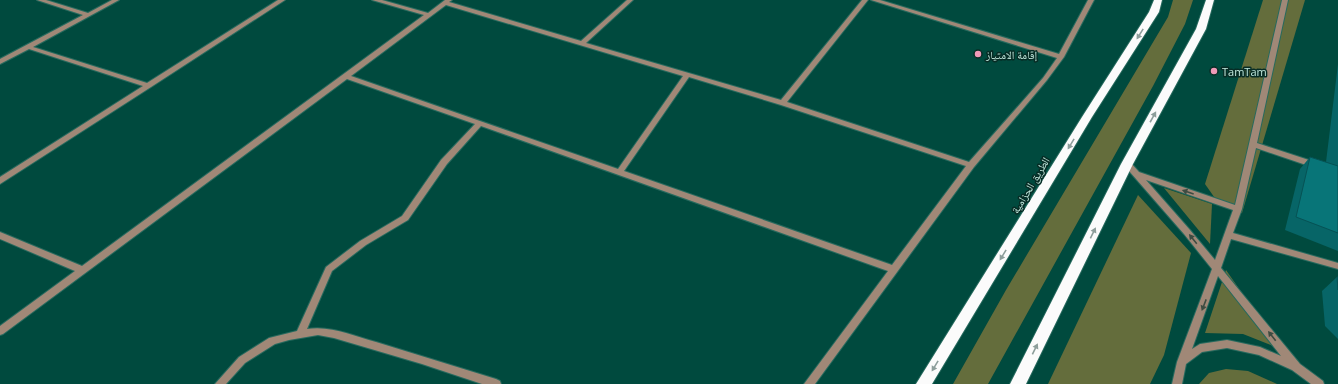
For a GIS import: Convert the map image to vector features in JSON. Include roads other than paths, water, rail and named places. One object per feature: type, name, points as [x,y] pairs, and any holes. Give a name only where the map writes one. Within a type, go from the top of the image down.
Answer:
[{"type":"highway","name":"الطريق الحزامية","points":[[924,384],[1083,124],[1154,12],[1158,0]]},
{"type":"highway","points":[[1018,384],[1127,164],[1201,29],[1210,0]]},
{"type":"street","points":[[40,0],[89,14]]},
{"type":"street","points":[[0,62],[116,0]]},
{"type":"street","points":[[0,181],[282,0]]},
{"type":"street","points":[[375,0],[429,15]]},
{"type":"street","points":[[581,44],[630,0]]},
{"type":"street","points":[[783,103],[865,0]]},
{"type":"street","points":[[874,0],[1061,57]]},
{"type":"street","points":[[809,384],[971,165],[1061,57],[1091,0]]},
{"type":"street","points":[[1176,384],[1182,362],[1218,269],[1238,209],[1285,0]]},
{"type":"street","points":[[0,331],[447,1],[581,44],[783,103],[971,165]]},
{"type":"street","points":[[28,47],[149,86]]},
{"type":"street","points":[[619,173],[688,75]]},
{"type":"street","points":[[346,76],[893,269]]},
{"type":"street","points":[[300,334],[329,269],[363,243],[405,218],[444,162],[479,124]]},
{"type":"street","points":[[1253,144],[1324,168]]},
{"type":"street","points":[[1127,164],[1218,269],[1296,367]]},
{"type":"street","points":[[1138,175],[1238,209]]},
{"type":"street","points":[[0,235],[83,270]]},
{"type":"street","points":[[1229,235],[1338,266]]},
{"type":"street","points":[[220,384],[242,360],[272,341],[318,331],[334,334],[445,366],[496,384]]},
{"type":"street","points":[[1182,362],[1200,348],[1227,344],[1260,351],[1296,367],[1319,384]]},
{"type":"place","name":"إقامة الامتياز","points":[[978,54]]},
{"type":"place","name":"TamTam","points":[[1214,71]]}]
